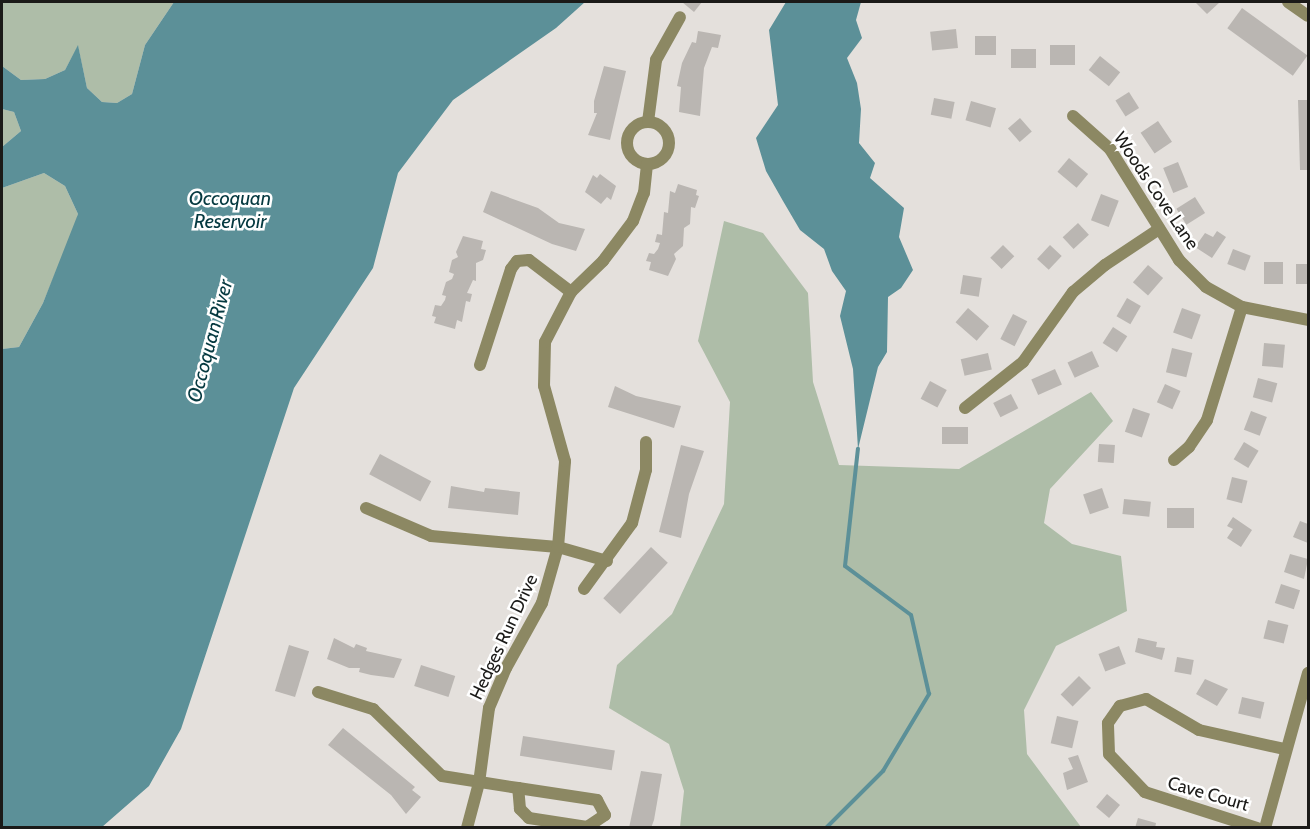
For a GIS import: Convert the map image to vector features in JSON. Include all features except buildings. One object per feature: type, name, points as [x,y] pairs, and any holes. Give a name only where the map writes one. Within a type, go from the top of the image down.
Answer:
[{"type":"street","points":[[1288,2],[1308,16]]},
{"type":"street","points":[[648,122],[649,91],[656,60],[680,17]]},
{"type":"street","name":"Woods Cove Lane","points":[[1073,116],[1110,149],[1159,229],[1190,273],[1242,307],[1308,320]]},
{"type":"street","points":[[648,122],[662,128],[669,140],[666,153],[646,164],[633,158],[627,144],[630,130],[648,122]]},
{"type":"street","name":"Hedges Run Drive","points":[[467,828],[479,783],[489,708],[506,668],[542,603],[558,548],[565,461],[543,370],[545,342],[571,292],[616,245],[633,221],[644,193],[646,164]]},
{"type":"street","points":[[965,408],[1023,362],[1074,292],[1104,265],[1159,229]]},
{"type":"street","points":[[480,365],[511,269],[517,261],[530,260],[571,292]]},
{"type":"street","points":[[1174,460],[1189,447],[1207,420],[1242,307]]},
{"type":"street","points":[[584,589],[622,541],[640,500],[646,470],[646,442]]},
{"type":"street","points":[[366,508],[432,536],[558,548],[607,561]]},
{"type":"street","points":[[1265,828],[1284,749],[1308,674]]},
{"type":"street","points":[[318,692],[373,710],[442,776],[597,800],[605,815],[587,827],[529,818],[520,809],[518,788]]},
{"type":"street","name":"Cave Court","points":[[1257,828],[1145,792],[1109,754],[1108,723],[1120,706],[1146,699],[1199,730],[1284,749]]},
{"type":"green space","points":[[2,2],[174,2],[145,45],[132,94],[117,103],[102,102],[87,88],[78,46],[65,70],[45,79],[21,80],[2,66]]},
{"type":"green space","points":[[2,109],[14,112],[21,131],[2,147]]},
{"type":"green space","points":[[44,173],[65,186],[78,214],[43,303],[19,347],[2,349],[2,188]]},
{"type":"green space","points":[[724,221],[763,233],[808,293],[813,382],[839,465],[959,469],[1091,392],[1113,421],[1050,489],[1044,523],[1072,544],[1121,556],[1127,611],[1056,646],[1024,710],[1027,754],[1081,827],[680,827],[684,791],[669,744],[609,708],[617,665],[672,614],[724,504],[730,402],[698,341]]},
{"type":"water","name":"Occoquan Reservoir","points":[[174,2],[585,2],[556,28],[453,100],[398,173],[373,268],[294,388],[181,729],[149,786],[102,827],[2,827],[2,349],[19,347],[43,303],[78,214],[65,186],[44,173],[2,188],[2,147],[21,131],[14,112],[2,109],[2,66],[21,80],[45,79],[65,70],[78,45],[87,88],[102,102],[117,103],[132,94],[145,45]]},
{"type":"water","points":[[786,2],[861,2],[856,20],[862,38],[847,58],[857,83],[861,109],[859,143],[875,163],[870,178],[904,208],[899,237],[913,270],[901,288],[888,297],[887,352],[878,367],[858,449],[853,369],[840,316],[846,291],[832,271],[824,249],[800,230],[766,171],[756,138],[778,105],[769,30]]},
{"type":"waterway","points":[[826,828],[883,771],[929,694],[911,615],[845,566],[858,449]]},
{"type":"water label","name":"Occoquan River","points":[[210,341]]}]
